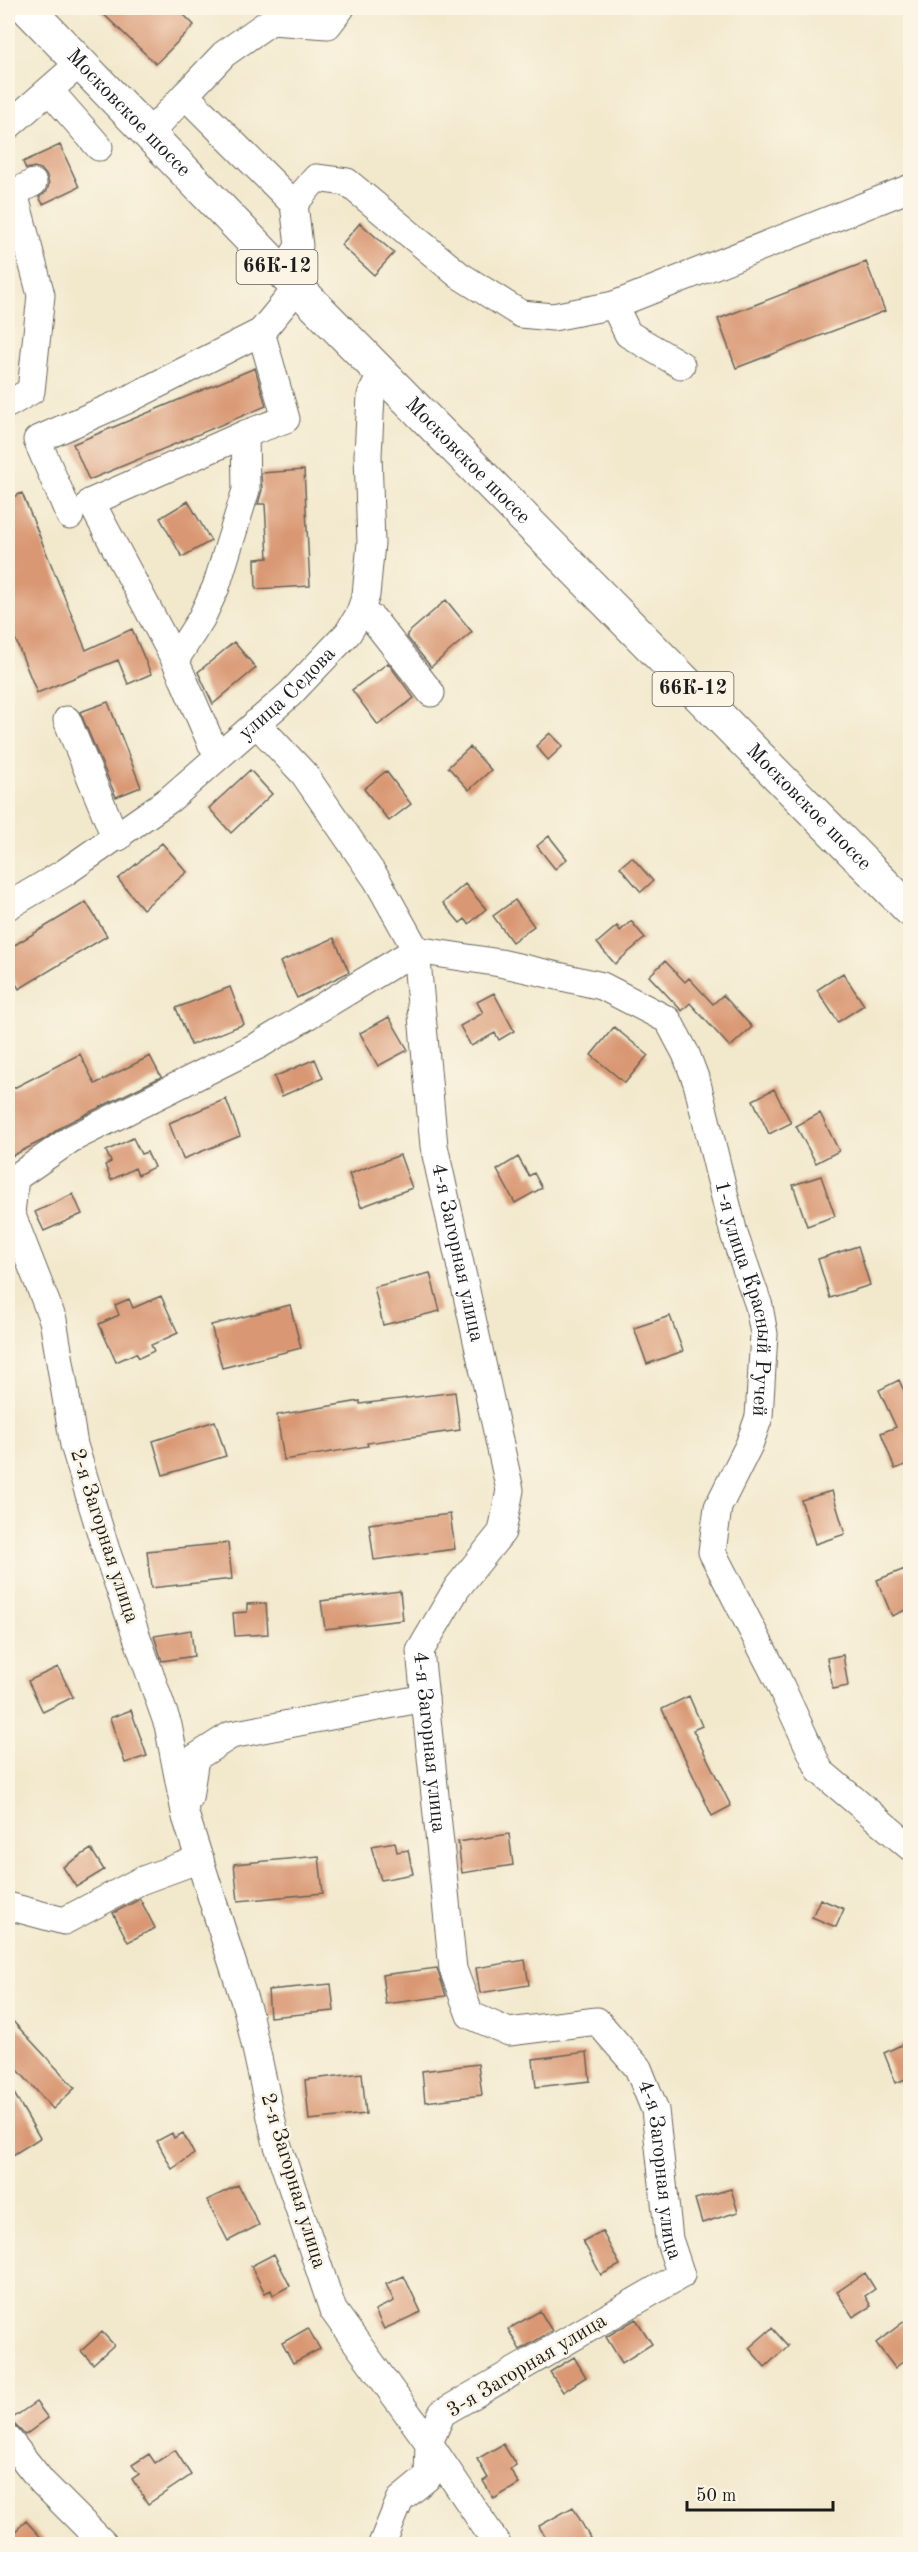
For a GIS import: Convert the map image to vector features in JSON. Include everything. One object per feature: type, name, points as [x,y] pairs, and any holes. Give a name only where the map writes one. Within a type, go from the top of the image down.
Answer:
[{"type":"main road","name":"Московское шоссе","points":[[41,12],[80,63],[290,280],[910,910]]},
{"type":"street","points":[[149,134],[224,54],[271,21],[328,25],[341,8]]},
{"type":"street","points":[[8,126],[80,63]]},
{"type":"street","points":[[50,91],[99,147]]},
{"type":"street","points":[[70,516],[37,440],[125,401],[261,332],[290,280],[299,246],[294,204],[185,94]]},
{"type":"street","points":[[294,204],[316,178],[347,182],[459,275],[520,314],[553,318],[614,305],[910,188]]},
{"type":"street","points":[[8,404],[31,391],[40,295],[15,190]]},
{"type":"street","points":[[614,305],[628,334],[681,365]]},
{"type":"street","points":[[220,755],[211,743],[176,660],[91,502],[245,434],[286,419],[261,332]]},
{"type":"street","name":"улица Седова","points":[[8,906],[64,873],[171,800],[290,694],[348,633],[359,615],[366,596],[369,572],[368,455],[371,394],[382,373]]},
{"type":"street","points":[[176,660],[201,619],[216,587],[246,490],[245,434]]},
{"type":"street","points":[[359,615],[373,619],[431,693]]},
{"type":"street","points":[[67,720],[111,827],[119,837]]},
{"type":"street","name":"4-я Загорная улица","points":[[256,723],[304,774],[377,880],[416,950],[434,1146],[510,1490],[502,1532],[457,1588],[420,1651],[453,1969],[470,2015],[509,2032],[597,2021],[638,2068],[655,2110],[669,2239],[681,2275]]},
{"type":"street","name":"2-я Загорная улица","points":[[416,950],[260,1045],[71,1139],[15,1178],[11,1213],[53,1320],[74,1445],[106,1550],[168,1725],[186,1817],[248,2012],[276,2140],[333,2310],[429,2443]]},
{"type":"street","name":"1-я улица Красный Ручей","points":[[416,950],[500,963],[602,986],[668,1020],[686,1054],[697,1083],[734,1234],[759,1306],[765,1334],[759,1417],[749,1445],[718,1507],[712,1552],[777,1678],[819,1771],[910,1846]]},
{"type":"street","points":[[186,1817],[195,1758],[231,1735],[425,1698]]},
{"type":"street","points":[[8,1906],[64,1921],[140,1881],[200,1859]]},
{"type":"street","name":"3-я Загорная улица","points":[[429,2443],[442,2413],[681,2275]]},
{"type":"street","points":[[8,2439],[42,2482],[104,2544]]},
{"type":"street","points":[[382,2544],[400,2500],[428,2476],[429,2443]]},
{"type":"street","points":[[429,2443],[497,2544]]},
{"type":"building","points":[[97,8],[177,8],[194,25],[156,64]]},
{"type":"building","points":[[60,145],[79,187],[43,204],[39,197],[47,191],[49,184],[47,176],[41,169],[34,167],[26,169],[23,162]]},
{"type":"building","points":[[360,223],[394,253],[374,275],[341,245]]},
{"type":"building","points":[[866,262],[885,311],[736,368],[718,319]]},
{"type":"building","points":[[255,368],[266,406],[89,480],[73,444]]},
{"type":"building","points":[[304,470],[310,586],[256,589],[255,559],[268,558],[265,504],[258,504],[262,490],[261,473]]},
{"type":"building","points":[[22,493],[86,650],[132,629],[151,674],[128,684],[118,660],[37,693],[8,621],[8,499]]},
{"type":"building","points":[[188,501],[211,541],[182,557],[160,518]]},
{"type":"building","points":[[446,600],[472,632],[431,667],[407,634]]},
{"type":"building","points":[[234,642],[256,668],[213,704],[198,672]]},
{"type":"building","points":[[388,663],[414,698],[378,725],[352,690]]},
{"type":"building","points":[[108,702],[141,787],[116,797],[80,712]]},
{"type":"building","points":[[550,733],[563,746],[548,760],[536,746]]},
{"type":"building","points":[[470,747],[491,770],[469,790],[448,767]]},
{"type":"building","points":[[250,770],[272,794],[231,833],[209,808]]},
{"type":"building","points":[[386,771],[411,804],[389,821],[364,789]]},
{"type":"building","points":[[549,836],[567,859],[555,869],[537,846]]},
{"type":"building","points":[[162,843],[187,872],[143,909],[118,879]]},
{"type":"building","points":[[632,857],[653,881],[641,892],[620,867]]},
{"type":"building","points":[[465,884],[486,909],[469,924],[465,919],[460,923],[443,903]]},
{"type":"building","points":[[515,900],[534,926],[512,942],[493,916]]},
{"type":"building","points":[[86,902],[107,936],[19,989],[8,970],[8,949]]},
{"type":"building","points":[[631,921],[645,938],[615,964],[597,943],[617,926],[620,931]]},
{"type":"building","points":[[334,938],[349,972],[297,998],[280,962]]},
{"type":"building","points":[[665,961],[685,982],[689,978],[713,1004],[723,995],[752,1027],[730,1047],[690,1003],[682,1011],[649,976]]},
{"type":"building","points":[[843,973],[864,1005],[838,1022],[817,990]]},
{"type":"building","points":[[230,987],[244,1024],[191,1045],[176,1008]]},
{"type":"building","points":[[494,993],[514,1031],[499,1040],[495,1033],[471,1046],[460,1026],[483,1013],[477,1002]]},
{"type":"building","points":[[389,1017],[408,1050],[378,1066],[360,1033]]},
{"type":"building","points":[[614,1027],[648,1055],[625,1083],[591,1055]]},
{"type":"building","points":[[80,1054],[95,1084],[150,1056],[161,1077],[64,1125],[43,1140],[8,1158],[8,1091]]},
{"type":"building","points":[[315,1059],[323,1078],[282,1096],[274,1077]]},
{"type":"building","points":[[774,1089],[791,1123],[769,1134],[753,1100]]},
{"type":"building","points":[[226,1099],[240,1136],[183,1159],[169,1123]]},
{"type":"building","points":[[820,1113],[839,1151],[816,1163],[796,1126]]},
{"type":"building","points":[[133,1138],[141,1154],[147,1152],[154,1167],[138,1175],[135,1168],[111,1180],[105,1165],[111,1162],[106,1151]]},
{"type":"building","points":[[400,1155],[412,1188],[361,1207],[349,1174]]},
{"type":"building","points":[[518,1157],[529,1176],[534,1173],[542,1188],[515,1203],[497,1170]]},
{"type":"building","points":[[821,1176],[835,1216],[807,1226],[793,1185]]},
{"type":"building","points":[[73,1194],[82,1214],[44,1231],[35,1212]]},
{"type":"building","points":[[858,1246],[870,1285],[830,1298],[818,1259]]},
{"type":"building","points":[[430,1273],[440,1311],[383,1325],[374,1287]]},
{"type":"building","points":[[161,1296],[178,1333],[151,1345],[154,1351],[139,1358],[136,1353],[116,1362],[99,1324],[119,1315],[115,1305],[129,1299],[133,1308]]},
{"type":"building","points":[[290,1305],[301,1348],[222,1368],[211,1325]]},
{"type":"building","points":[[670,1316],[683,1351],[647,1364],[634,1328]]},
{"type":"building","points":[[899,1380],[910,1404],[910,1463],[895,1469],[881,1433],[896,1427],[879,1390]]},
{"type":"building","points":[[455,1392],[460,1430],[367,1443],[368,1446],[284,1460],[277,1415],[360,1401],[360,1404]]},
{"type":"building","points":[[215,1421],[226,1456],[163,1475],[153,1441]]},
{"type":"building","points":[[832,1491],[845,1534],[815,1544],[801,1500]]},
{"type":"building","points":[[450,1514],[455,1549],[374,1560],[369,1524]]},
{"type":"building","points":[[228,1543],[232,1579],[151,1588],[147,1551]]},
{"type":"building","points":[[905,1569],[910,1582],[910,1608],[892,1616],[877,1580]]},
{"type":"building","points":[[400,1591],[403,1620],[325,1629],[321,1601]]},
{"type":"building","points":[[266,1603],[268,1634],[235,1636],[233,1613],[247,1612],[247,1604]]},
{"type":"building","points":[[191,1630],[194,1656],[162,1661],[154,1636]]},
{"type":"building","points":[[843,1655],[848,1686],[833,1689],[827,1658]]},
{"type":"building","points":[[58,1667],[73,1697],[43,1712],[28,1681]]},
{"type":"building","points":[[689,1696],[702,1726],[693,1730],[731,1806],[712,1816],[662,1709]]},
{"type":"building","points":[[131,1710],[147,1756],[125,1763],[110,1718]]},
{"type":"building","points":[[509,1834],[513,1865],[462,1873],[458,1842]]},
{"type":"building","points":[[395,1842],[397,1852],[408,1850],[413,1874],[381,1880],[371,1846]]},
{"type":"building","points":[[91,1849],[104,1870],[76,1887],[63,1867]]},
{"type":"building","points":[[319,1856],[323,1893],[238,1901],[234,1864]]},
{"type":"building","points":[[140,1899],[155,1928],[128,1942],[113,1913]]},
{"type":"building","points":[[820,1899],[844,1909],[836,1927],[812,1917]]},
{"type":"building","points":[[525,1960],[529,1985],[480,1993],[476,1968]]},
{"type":"building","points":[[437,1968],[446,1996],[386,2004],[382,1975]]},
{"type":"building","points":[[331,1984],[334,2011],[270,2017],[268,1990]]},
{"type":"building","points":[[8,2016],[75,2088],[53,2109],[8,2059]]},
{"type":"building","points":[[910,2041],[910,2077],[896,2083],[884,2053]]},
{"type":"building","points":[[587,2052],[590,2081],[536,2087],[533,2059]]},
{"type":"building","points":[[478,2064],[482,2095],[425,2102],[422,2071]]},
{"type":"building","points":[[362,2073],[366,2114],[309,2120],[305,2080]]},
{"type":"building","points":[[8,2083],[40,2138],[8,2158]]},
{"type":"building","points":[[172,2133],[174,2138],[183,2133],[194,2154],[172,2169],[157,2141]]},
{"type":"building","points":[[238,2185],[259,2225],[228,2241],[207,2200]]},
{"type":"building","points":[[731,2189],[738,2212],[702,2223],[695,2199]]},
{"type":"building","points":[[602,2231],[620,2265],[601,2275],[583,2241]]},
{"type":"building","points":[[274,2254],[290,2286],[273,2295],[271,2290],[265,2293],[251,2266]]},
{"type":"building","points":[[865,2273],[875,2289],[865,2296],[871,2306],[853,2317],[837,2292]]},
{"type":"building","points":[[404,2276],[421,2312],[384,2329],[375,2310],[394,2301],[386,2284]]},
{"type":"building","points":[[540,2311],[552,2331],[520,2350],[508,2329]]},
{"type":"building","points":[[910,2317],[910,2356],[895,2368],[876,2343]]},
{"type":"building","points":[[636,2319],[652,2344],[622,2363],[606,2337]]},
{"type":"building","points":[[308,2328],[320,2349],[293,2363],[282,2343]]},
{"type":"building","points":[[772,2328],[788,2346],[765,2367],[749,2348]]},
{"type":"building","points":[[102,2332],[114,2345],[93,2364],[81,2351]]},
{"type":"building","points":[[574,2357],[586,2377],[563,2392],[550,2372]]},
{"type":"building","points":[[36,2402],[48,2418],[25,2435],[10,2420]]},
{"type":"building","points":[[503,2444],[516,2465],[510,2469],[519,2484],[494,2499],[483,2481],[488,2478],[477,2459]]},
{"type":"building","points":[[175,2450],[191,2475],[148,2504],[132,2479],[139,2474],[132,2465],[149,2454],[155,2463]]},
{"type":"building","points":[[573,2507],[590,2538],[578,2544],[549,2544],[539,2526]]},
{"type":"building","points":[[26,2521],[47,2544],[17,2544],[10,2536]]}]
